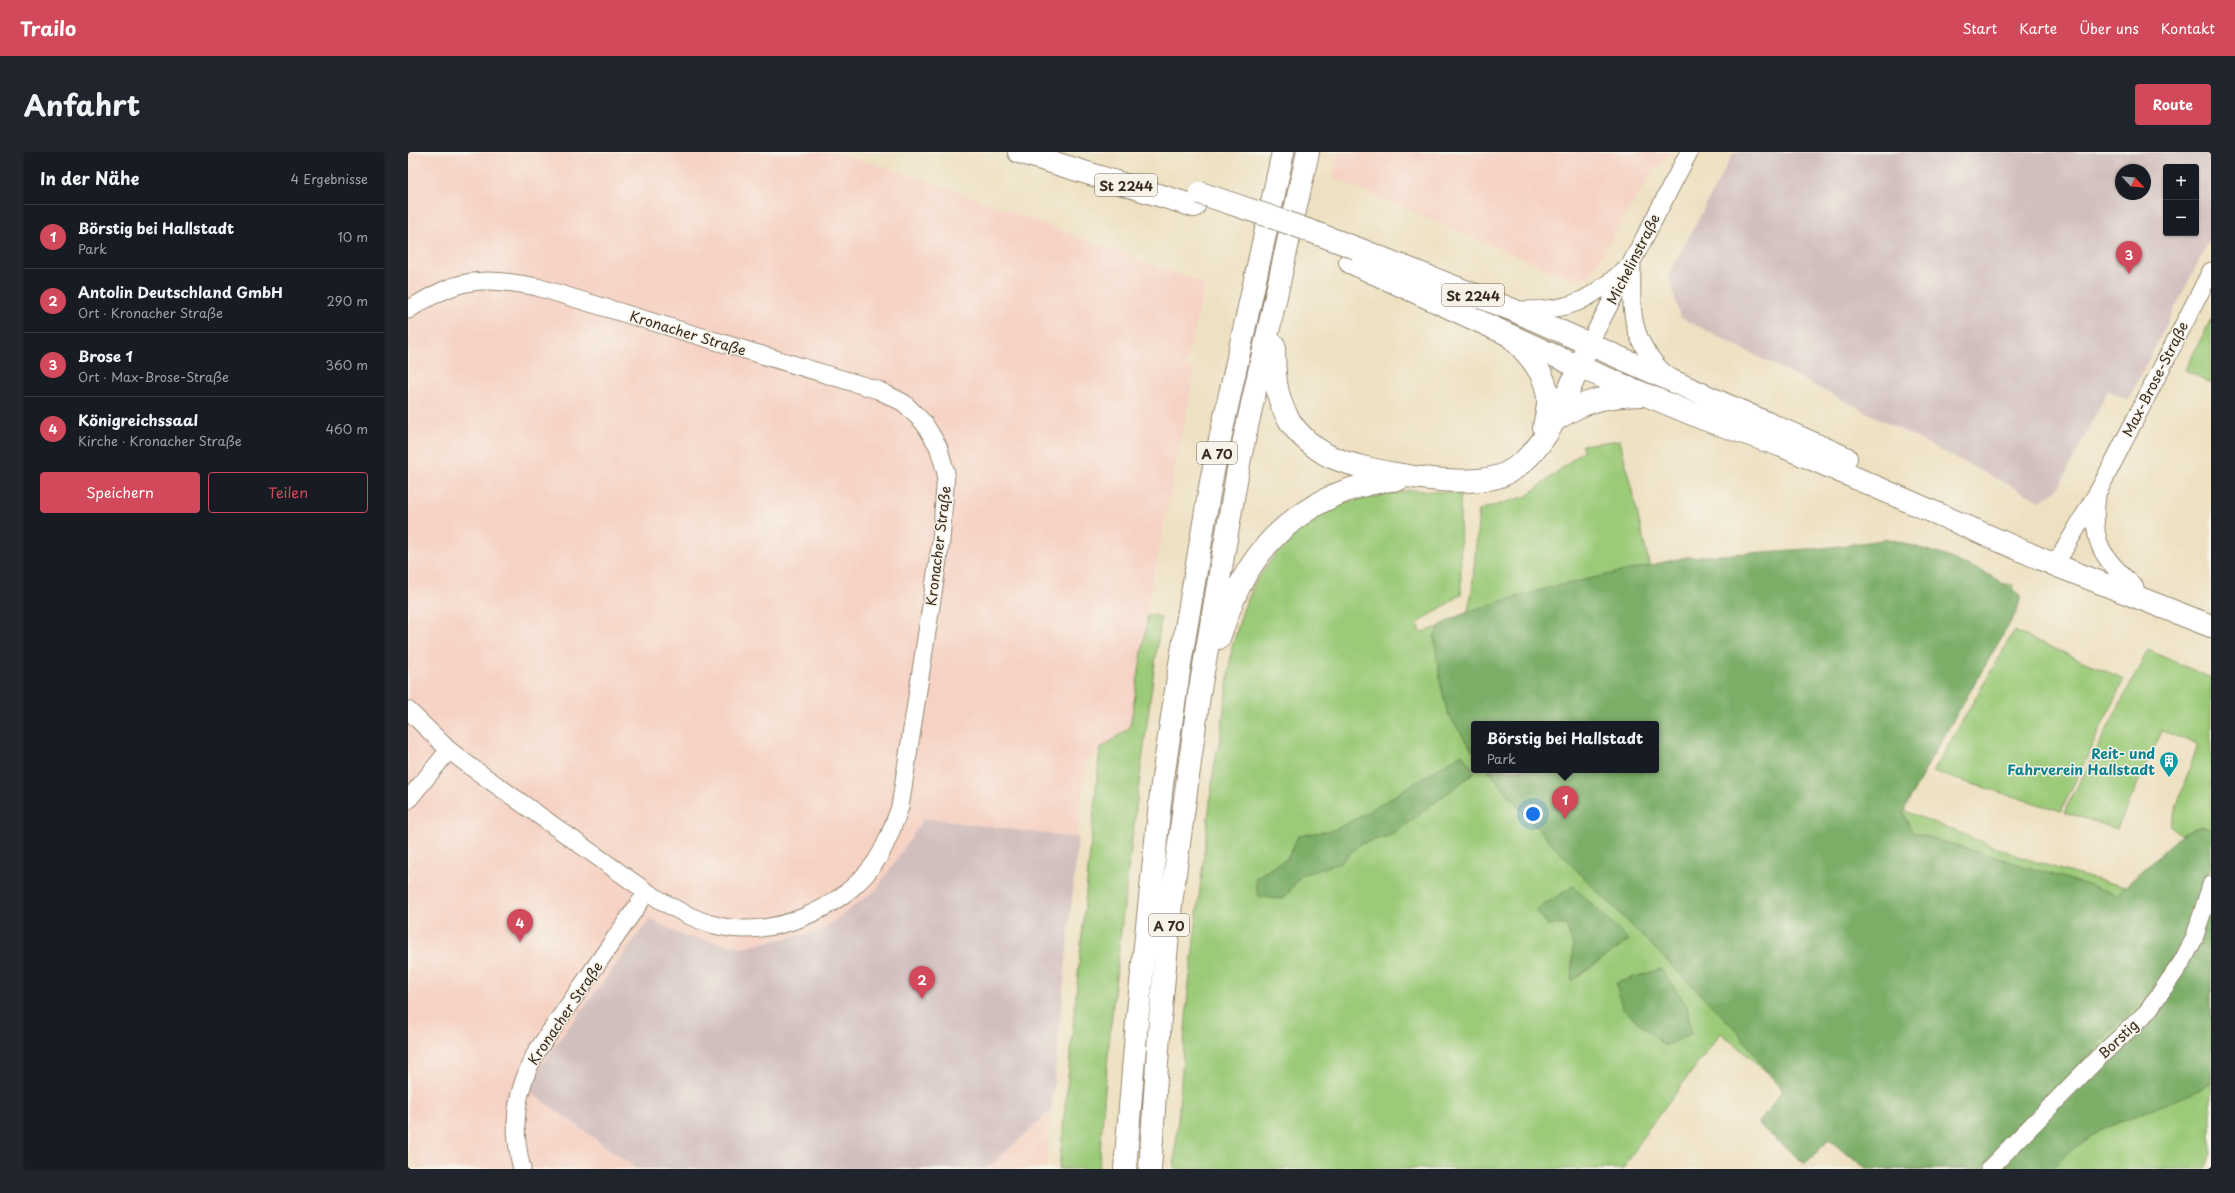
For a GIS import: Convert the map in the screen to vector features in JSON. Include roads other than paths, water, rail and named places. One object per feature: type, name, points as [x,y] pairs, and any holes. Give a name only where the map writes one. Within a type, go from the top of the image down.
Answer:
[{"type":"main road","name":"St 2244","points":[[1019,152],[1197,199]]},
{"type":"main road","name":"St 2244","points":[[1071,152],[1197,199],[1280,235],[1353,255],[1513,310],[1787,431],[2058,560],[2211,614]]},
{"type":"main road","points":[[1262,245],[1260,198],[1267,152]]},
{"type":"main road","name":"A 70","points":[[1125,1169],[1136,1021],[1162,784],[1179,670],[1212,476],[1283,152]]},
{"type":"main road","name":"A 70","points":[[1150,1169],[1160,1019],[1171,903],[1199,694],[1240,458],[1308,152]]},
{"type":"main road","name":"St 2244","points":[[1353,255],[1512,338],[1643,395],[1704,419],[1782,446],[2058,560],[2211,626]]},
{"type":"main road","points":[[1278,282],[1274,345],[1274,376],[1278,398],[1291,424],[1312,445],[1339,460],[1418,477]]},
{"type":"main road","points":[[1512,338],[1533,359],[1540,371],[1548,398],[1543,437]]},
{"type":"main road","name":"Michelinstraße","points":[[1555,420],[1590,344]]},
{"type":"main road","points":[[1199,694],[1240,586],[1261,553],[1285,526],[1301,513],[1321,501],[1356,486],[1385,480],[1418,477],[1473,480],[1490,478],[1504,474],[1531,454],[1555,420],[1577,406],[1603,398],[1643,395]]},
{"type":"street","name":"Michelinstraße","points":[[1590,344],[1689,152]]},
{"type":"street","points":[[1513,310],[1548,311],[1574,304],[1591,296],[1632,262]]},
{"type":"street","points":[[1632,262],[1632,318],[1638,338],[1649,359],[1672,381]]},
{"type":"street","name":"Max-Brose-Straße","points":[[2058,560],[2099,490],[2211,271]]},
{"type":"street","name":"Kronacher Straße","points":[[408,310],[452,285],[469,281],[491,279],[537,287],[878,390],[904,403],[924,423],[938,446],[946,473],[941,534],[900,806],[890,833],[874,864],[849,892],[820,910],[792,922],[753,929],[715,926],[677,910],[647,892],[471,767],[449,750],[408,710]]},
{"type":"street","points":[[2099,490],[2095,530],[2102,552],[2135,587]]},
{"type":"street","points":[[408,800],[449,750]]},
{"type":"street","name":"Borstig","points":[[1990,1169],[2072,1084],[2147,1012],[2185,956],[2194,938],[2211,885]]},
{"type":"street","name":"Kronacher Straße","points":[[522,1169],[515,1140],[515,1121],[517,1100],[527,1069],[536,1052],[647,892]]},
{"type":"place","name":"Brose 1","points":[[2129,274]]},
{"type":"place","name":"Reit- und Fahrverein Hallstadt","points":[[2169,778]]},
{"type":"place","name":"Börstig bei Hallstadt","points":[[1565,819]]},
{"type":"place","name":"Königreichssaal","points":[[520,942]]},
{"type":"place","name":"Antolin Deutschland GmbH","points":[[922,999]]}]
